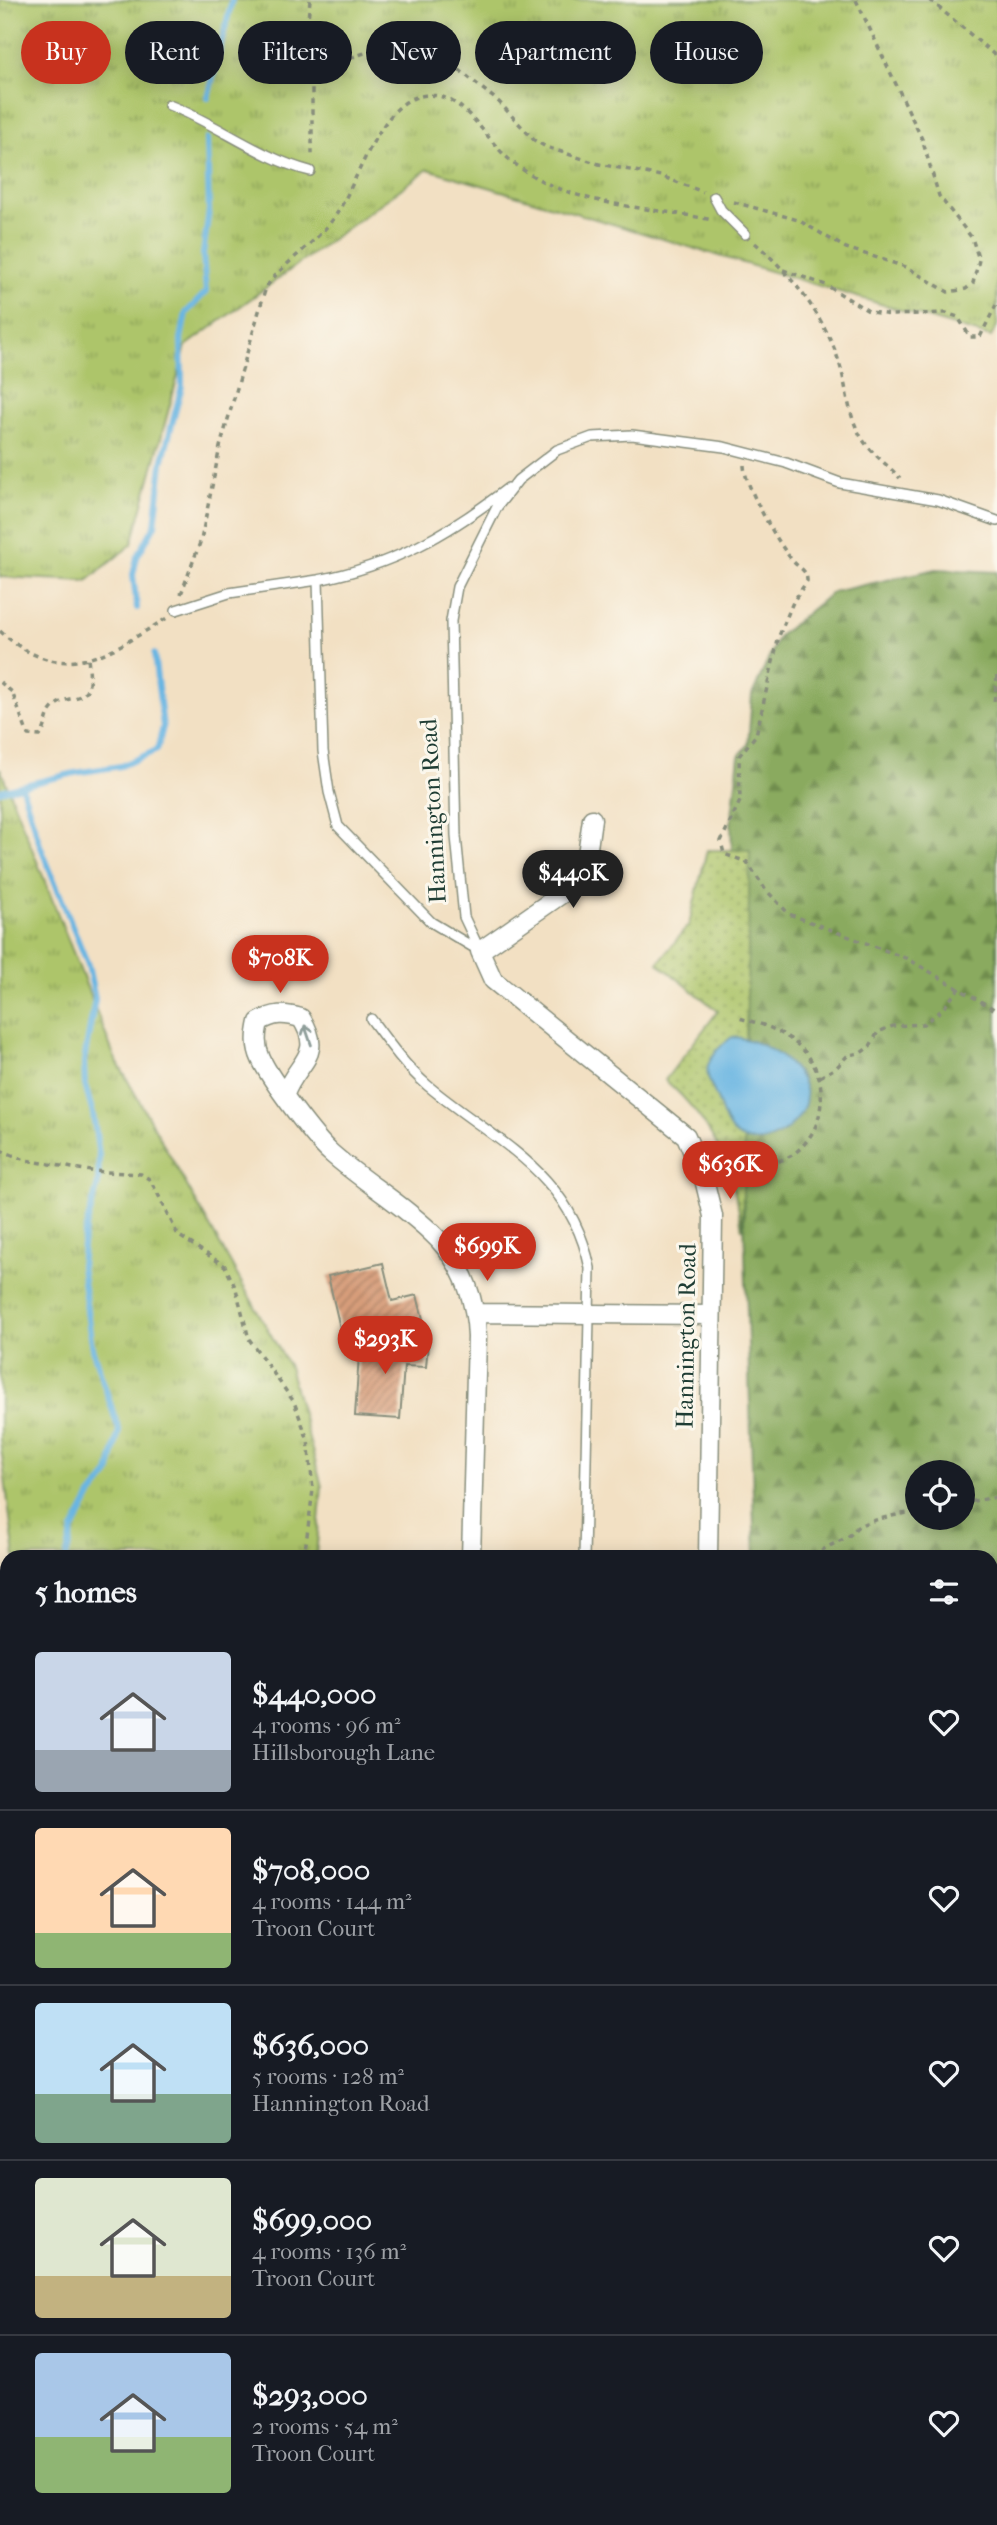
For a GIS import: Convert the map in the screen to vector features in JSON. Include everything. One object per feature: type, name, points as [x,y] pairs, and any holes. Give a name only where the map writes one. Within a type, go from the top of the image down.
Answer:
[{"type":"street","points":[[480,951],[573,887],[586,862],[592,819]]},
{"type":"street","name":"Hannington Road","points":[[480,951],[493,980],[686,1136],[704,1179],[713,1216],[708,1550]]},
{"type":"street","points":[[285,1094],[328,1151],[439,1240],[464,1275],[476,1314],[471,1550]]},
{"type":"street","points":[[476,1314],[710,1315]]},
{"type":"lane","points":[[169,105],[280,162],[310,171]]},
{"type":"lane","points":[[713,197],[721,210],[745,234]]},
{"type":"lane","name":"Hannington Road","points":[[480,951],[464,917],[456,836],[451,621],[457,587],[475,546],[497,507],[518,480],[557,450],[592,437],[632,435],[746,452],[840,483],[912,494],[997,522]]},
{"type":"lane","points":[[176,610],[229,593],[318,580],[388,562],[421,547],[475,513],[518,480]]},
{"type":"lane","points":[[318,580],[324,751],[329,792],[338,826],[431,922],[480,951]]},
{"type":"lane","points":[[371,1019],[396,1054],[425,1083],[527,1162],[552,1185],[570,1208],[584,1239],[590,1268],[584,1550]]},
{"type":"path","points":[[308,21],[310,0]]},
{"type":"path","points":[[352,57],[396,43],[414,42],[431,47],[499,102],[534,140],[546,147],[599,164],[661,176],[713,197],[798,220],[846,248],[906,267],[948,292],[966,289],[973,283],[979,260],[972,238],[939,196],[922,139],[856,0]]},
{"type":"path","points":[[930,0],[997,57]]},
{"type":"path","points":[[310,171],[313,144],[312,84]]},
{"type":"path","points":[[0,631],[22,649],[53,662],[77,663],[139,634],[176,610],[201,540],[220,447],[266,287],[276,273],[335,217],[394,110],[425,96],[440,96],[453,102],[470,114],[509,159],[572,193],[610,205],[719,222],[745,234],[781,270],[808,303],[838,357],[851,414],[860,436],[912,494]]},
{"type":"path","points":[[781,270],[826,285],[870,312],[892,315],[946,313],[958,317],[970,337],[975,338],[980,337],[997,303]]},
{"type":"path","points":[[746,452],[744,470],[750,494],[791,559],[805,571],[807,581],[793,602],[779,636],[755,735],[739,756],[740,801],[721,841],[723,854],[747,862],[769,895],[789,914],[908,958],[997,1011]]},
{"type":"path","points":[[0,682],[12,692],[28,734],[40,736],[51,709],[81,698],[85,693],[90,673],[88,659]]},
{"type":"path","points":[[997,676],[994,702],[997,705]]},
{"type":"path","points":[[820,1077],[837,1067],[848,1055],[860,1053],[870,1046],[878,1032],[894,1026],[923,1024],[942,1010],[960,987]]},
{"type":"path","points":[[704,1179],[746,1166],[778,1161],[794,1154],[819,1121],[822,1097],[815,1062],[797,1045],[771,1029],[738,1018]]},
{"type":"path","points":[[0,1150],[26,1160],[91,1171],[132,1172],[149,1179],[178,1235],[225,1266],[231,1275],[249,1339],[294,1402],[308,1440],[313,1490],[305,1550]]},
{"type":"path","points":[[975,1501],[997,1497]]},
{"type":"path","points":[[824,1550],[849,1536],[860,1525],[905,1515]]},
{"type":"green space","points":[[0,0],[997,0],[997,326],[991,337],[428,169],[186,346],[132,544],[87,581],[0,577]]},
{"type":"green space","points":[[936,569],[997,572],[997,1550],[755,1550],[731,824],[739,756],[748,745],[752,695],[779,636],[833,592]]},
{"type":"green space","points":[[0,768],[115,1058],[289,1367],[322,1486],[317,1550],[14,1550],[0,1440]]},
{"type":"green space","points":[[707,850],[750,850],[742,1230],[733,1187],[718,1148],[696,1112],[665,1080],[718,1011],[658,963],[689,924]]},
{"type":"water","points":[[732,1037],[745,1039],[773,1051],[797,1072],[804,1084],[806,1098],[802,1111],[790,1127],[772,1138],[753,1141],[735,1134],[726,1121],[711,1085],[707,1073],[708,1065],[718,1049]]},
{"type":"building","points":[[383,1263],[392,1301],[417,1295],[423,1319],[342,1337],[328,1276]]},
{"type":"building","points":[[360,1339],[428,1344],[426,1367],[404,1366],[400,1419],[355,1416]]},
{"type":"waterway","points":[[208,98],[232,0]]},
{"type":"waterway","points":[[137,608],[133,575],[137,557],[155,525],[162,463],[182,386],[181,339],[186,313],[206,292],[203,254],[209,210],[207,139]]},
{"type":"waterway","points":[[0,791],[75,773],[121,766],[157,750],[163,727],[154,654]]},
{"type":"waterway","points":[[22,787],[40,845],[88,965],[95,999],[84,1061],[85,1085],[93,1114],[99,1156],[98,1184],[84,1235],[81,1266],[92,1348],[119,1430],[109,1474],[91,1496],[73,1530],[68,1550]]}]
